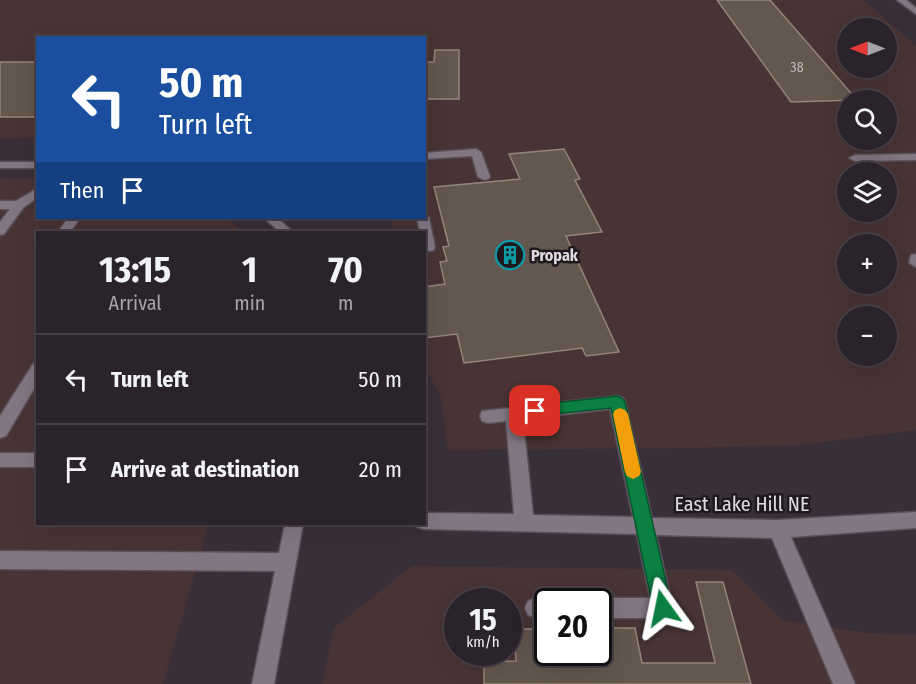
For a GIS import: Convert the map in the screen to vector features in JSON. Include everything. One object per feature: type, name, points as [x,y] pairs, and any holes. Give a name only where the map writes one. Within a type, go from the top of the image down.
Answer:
[{"type":"street","points":[[901,0],[916,12]]},
{"type":"street","points":[[426,156],[476,152],[484,177]]},
{"type":"street","points":[[855,158],[916,157]]},
{"type":"street","points":[[0,165],[36,165]]},
{"type":"street","points":[[0,231],[19,205],[36,192]]},
{"type":"street","points":[[0,205],[19,205]]},
{"type":"street","points":[[271,219],[286,231]]},
{"type":"street","points":[[426,232],[429,247],[426,248]]},
{"type":"street","points":[[916,258],[916,263]]},
{"type":"street","points":[[0,431],[36,371]]},
{"type":"street","points":[[488,416],[617,402],[663,608],[612,608]]},
{"type":"street","points":[[514,413],[524,524]]},
{"type":"street","points":[[0,460],[36,460]]},
{"type":"street","name":"East Lake Hill NE","points":[[426,521],[778,529],[916,520]]},
{"type":"street","points":[[263,684],[294,525]]},
{"type":"street","points":[[778,529],[844,684]]},
{"type":"street","points":[[0,560],[287,562]]},
{"type":"shaded area","points":[[0,0],[864,0],[884,18],[837,18],[837,78],[897,78],[897,29],[916,46],[916,430],[800,445],[447,450],[441,397],[426,369],[426,231],[392,231],[390,219],[426,219],[426,36],[36,36],[36,138],[0,138]]},
{"type":"shaded area","points":[[0,179],[36,179],[36,219],[222,219],[232,223],[241,231],[36,231],[36,525],[209,525],[163,684],[0,684]]},
{"type":"shaded area","points":[[412,566],[732,570],[782,620],[866,633],[916,635],[916,684],[322,684],[334,628]]},
{"type":"building","points":[[717,0],[770,0],[848,90],[837,90],[837,101],[791,102]]},
{"type":"building","points":[[435,50],[459,50],[459,99],[426,99],[426,62],[434,62]]},
{"type":"building","points":[[0,62],[36,62],[36,117],[0,117]]},
{"type":"building","name":"Propak","points":[[564,149],[580,179],[575,180],[602,232],[566,236],[619,352],[586,356],[582,348],[464,363],[457,334],[426,338],[426,287],[445,284],[440,262],[447,261],[443,247],[449,246],[434,187],[520,179],[509,154]]},
{"type":"building","points":[[696,582],[723,582],[751,684],[484,684],[484,666],[522,666],[522,629],[534,629],[534,666],[612,666],[612,628],[635,628],[642,663],[715,663]]},
{"type":"slow traffic","points":[[620,414],[633,472]]},
{"type":"place","name":"Propak","points":[[510,255]]},
{"type":"route","points":[[535,411],[617,402],[663,608]]}]
